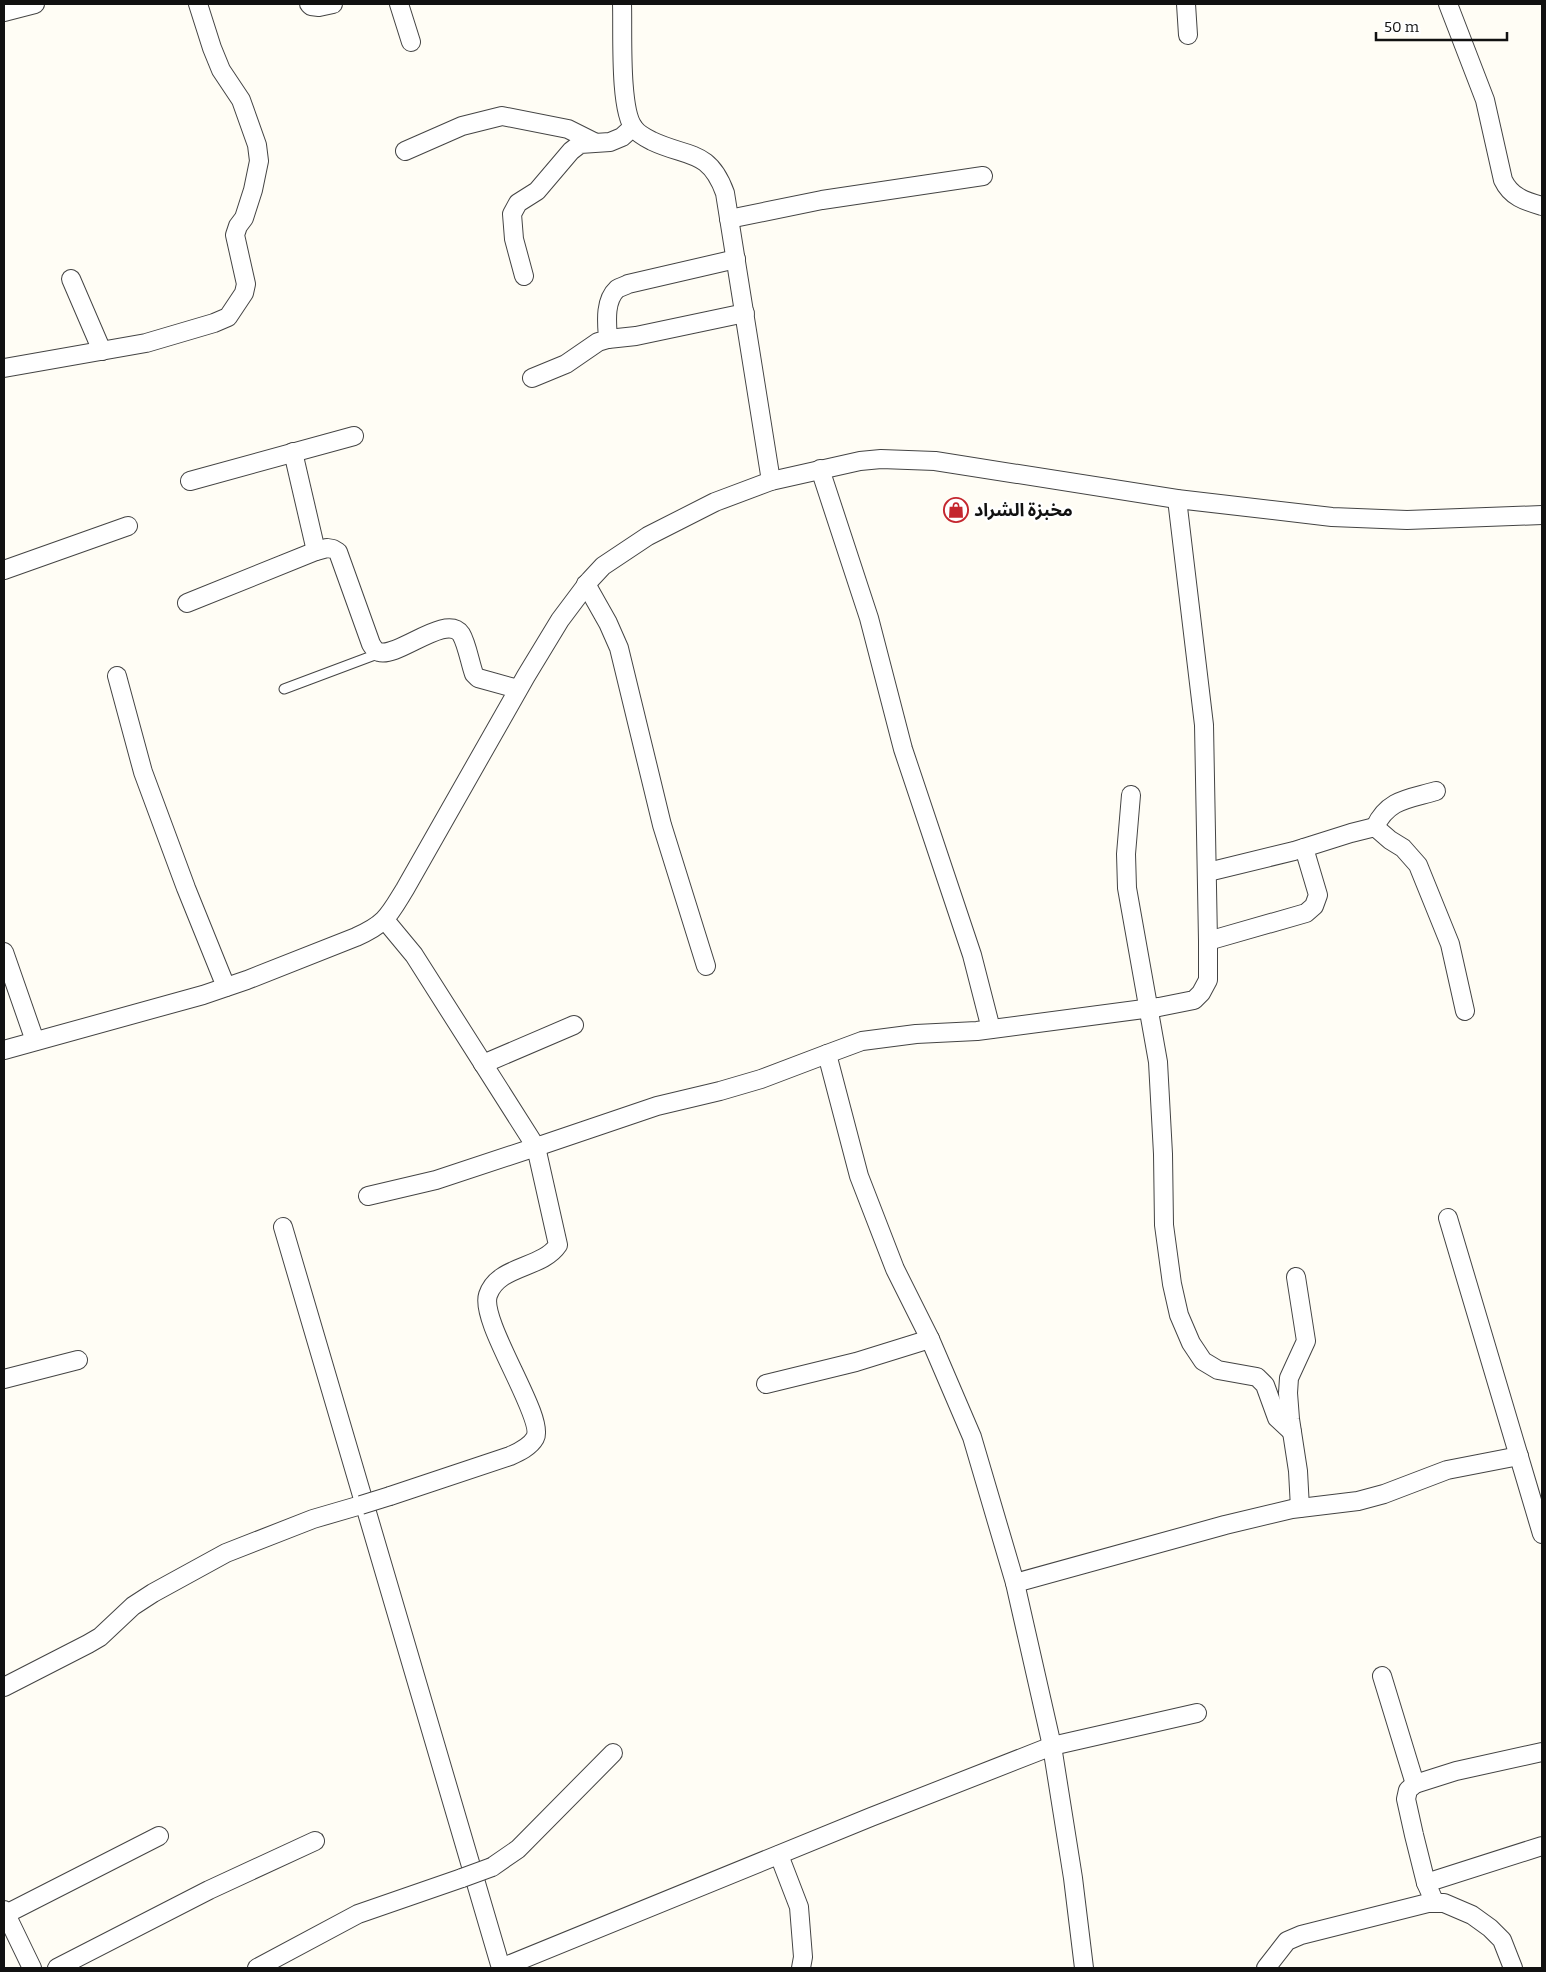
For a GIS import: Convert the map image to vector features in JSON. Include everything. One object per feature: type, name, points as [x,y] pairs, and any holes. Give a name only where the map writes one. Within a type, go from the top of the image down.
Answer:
[{"type":"street","points":[[4,12],[35,4]]},
{"type":"street","points":[[4,368],[146,343],[214,323],[228,317],[244,293],[246,284],[236,234],[238,226],[244,218],[253,190],[259,161],[257,145],[241,100],[221,70],[198,4]]},
{"type":"street","points":[[309,4],[319,7],[333,4]]},
{"type":"street","points":[[399,4],[411,42]]},
{"type":"street","points":[[622,4],[624,84],[627,110],[633,127],[645,137],[659,144],[695,155],[719,177],[725,193],[771,481]]},
{"type":"street","points":[[1186,4],[1188,35]]},
{"type":"street","points":[[1448,4],[1486,100],[1503,180],[1507,188],[1521,200],[1542,206]]},
{"type":"street","points":[[405,151],[462,126],[502,116],[568,129],[594,142]]},
{"type":"street","points":[[524,276],[514,239],[512,214],[518,203],[537,191],[571,151],[580,144],[610,142],[622,137],[633,127]]},
{"type":"street","points":[[730,219],[848,196],[983,176]]},
{"type":"street","points":[[608,339],[608,309],[612,296],[618,289],[628,284],[736,259]]},
{"type":"street","points":[[71,279],[102,351]]},
{"type":"street","points":[[532,378],[566,364],[598,342],[644,335],[744,313]]},
{"type":"street","points":[[190,480],[354,436]]},
{"type":"street","points":[[293,452],[316,551]]},
{"type":"street","points":[[4,1050],[226,987],[370,931],[385,920],[405,889],[512,688],[586,584],[602,566],[616,555],[648,536],[715,502],[771,481],[820,469],[881,459],[935,461],[1177,499],[1332,517],[1407,520],[1542,515]]},
{"type":"street","points":[[820,469],[869,618],[903,749],[972,955],[991,1029]]},
{"type":"street","points":[[368,1196],[436,1180],[657,1106],[761,1079],[862,1041],[916,1034],[991,1029],[1147,1009],[1194,1000],[1201,993],[1208,980],[1208,872],[1204,725],[1177,499]]},
{"type":"street","points":[[4,570],[128,526]]},
{"type":"street","points":[[187,603],[316,551],[327,548],[333,549],[338,552],[370,644],[374,650],[380,653],[390,651],[443,629],[456,630],[461,634],[474,674],[478,678],[512,688]]},
{"type":"street","points":[[586,584],[619,648],[662,825],[706,966]]},
{"type":"street","points":[[117,676],[143,772],[186,888],[226,987]]},
{"type":"street","points":[[1375,827],[1381,814],[1390,806],[1436,791]]},
{"type":"street","points":[[1131,796],[1126,854],[1127,888],[1147,1009],[1158,1062],[1163,1154],[1164,1225],[1172,1284],[1179,1315],[1191,1343],[1203,1361],[1218,1370],[1257,1378],[1265,1385],[1278,1418],[1292,1432]]},
{"type":"street","points":[[1208,872],[1304,848],[1375,827]]},
{"type":"street","points":[[1375,827],[1403,848],[1418,864],[1450,944],[1465,1011]]},
{"type":"street","points":[[1208,941],[1306,913],[1314,906],[1318,894],[1304,848]]},
{"type":"street","points":[[4,1687],[88,1644],[100,1636],[133,1606],[226,1553],[313,1520],[510,1456],[525,1448],[534,1440],[536,1434],[535,1425],[529,1406],[504,1351],[487,1304],[488,1295],[493,1285],[502,1277],[544,1257],[554,1251],[558,1245],[536,1147],[414,955],[385,920]]},
{"type":"street","points":[[4,952],[35,1041]]},
{"type":"street","points":[[483,1064],[574,1025]]},
{"type":"street","points":[[827,1054],[859,1176],[896,1269],[930,1339],[972,1437],[1015,1583],[1052,1746],[1084,1968]]},
{"type":"street","points":[[1448,1218],[1542,1534]]},
{"type":"street","points":[[282,1227],[501,1968],[1052,1746],[1197,1713]]},
{"type":"street","points":[[1296,1277],[1306,1341],[1289,1378],[1289,1404],[1298,1471],[1300,1508]]},
{"type":"street","points":[[766,1384],[856,1362],[930,1339]]},
{"type":"street","points":[[4,1379],[78,1360]]},
{"type":"street","points":[[1015,1583],[1225,1525],[1300,1508],[1358,1501],[1384,1494],[1447,1470],[1519,1456]]},
{"type":"street","points":[[1382,1676],[1416,1784]]},
{"type":"street","points":[[1435,1903],[1426,1884],[1406,1799],[1408,1790],[1416,1784],[1456,1771],[1542,1752]]},
{"type":"street","points":[[257,1968],[358,1914],[492,1867],[518,1849],[613,1753]]},
{"type":"street","points":[[32,1968],[6,1919],[159,1836]]},
{"type":"street","points":[[57,1968],[209,1890],[315,1841]]},
{"type":"street","points":[[1426,1884],[1542,1846]]},
{"type":"street","points":[[779,1855],[799,1907],[803,1956],[801,1968]]},
{"type":"street","points":[[1266,1968],[1287,1941],[1302,1935],[1428,1903],[1444,1903],[1472,1915],[1490,1928],[1502,1940],[1513,1968]]},
{"type":"lane","points":[[284,689],[380,653]]},
{"type":"place","name":"مخبزة الشراد","points":[[956,510]]}]
